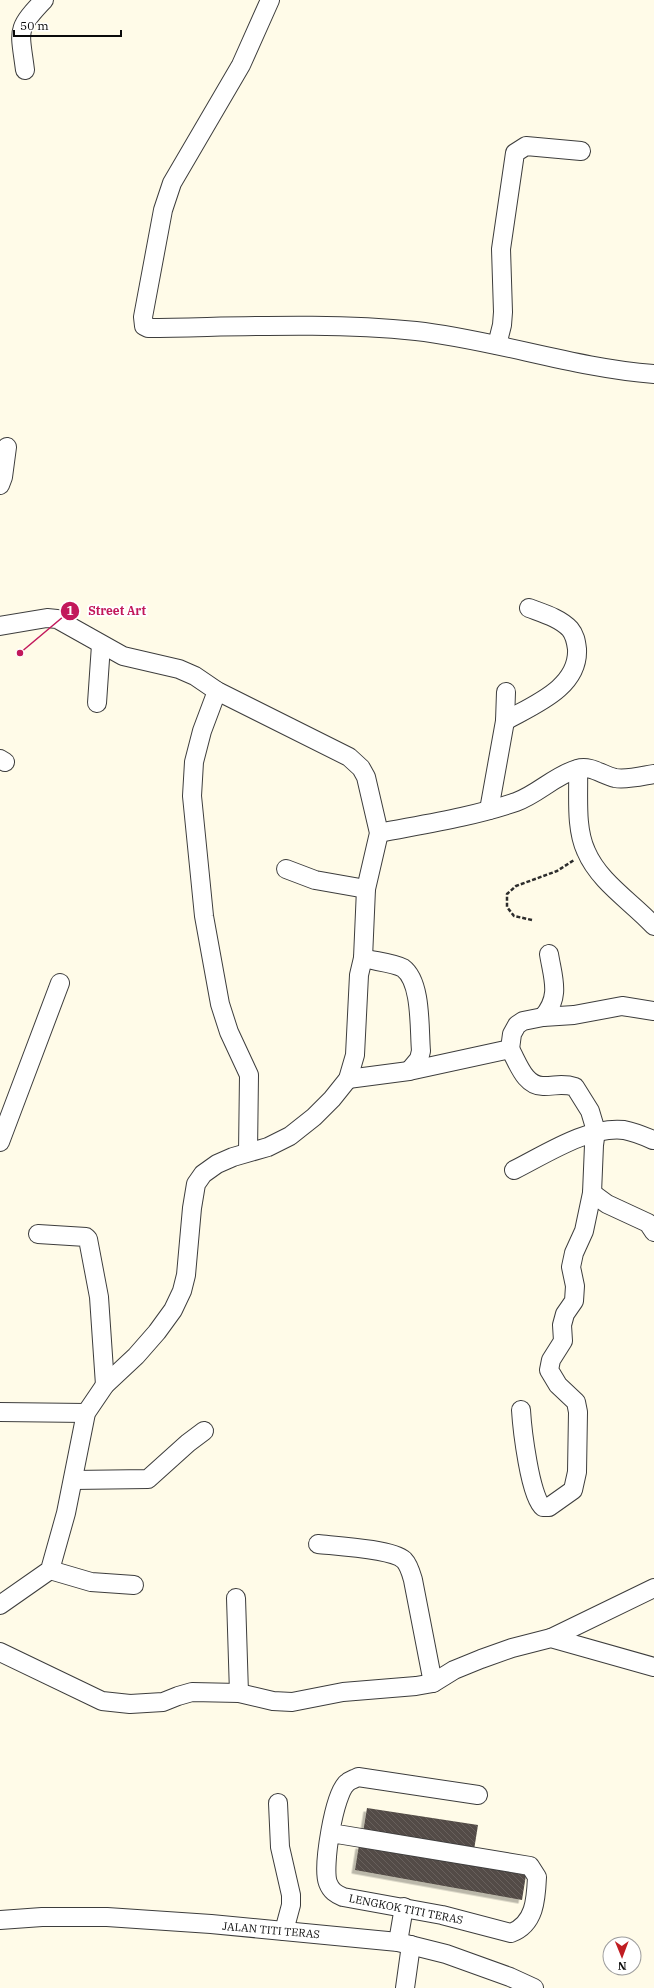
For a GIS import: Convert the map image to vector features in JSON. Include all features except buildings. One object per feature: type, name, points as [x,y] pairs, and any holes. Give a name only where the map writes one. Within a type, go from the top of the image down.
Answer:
[{"type":"street","points":[[25,70],[20,32],[26,19],[44,0]]},
{"type":"street","points":[[270,0],[241,65],[172,183],[162,210],[143,317],[144,326],[148,328],[366,328],[418,332],[498,345],[557,359],[654,374]]},
{"type":"street","points":[[498,345],[503,312],[500,249],[515,153],[526,146],[581,151]]},
{"type":"street","points":[[0,485],[3,477],[7,447]]},
{"type":"street","points":[[505,721],[557,691],[570,676],[577,656],[576,639],[570,629],[559,621],[529,608]]},
{"type":"street","points":[[0,626],[48,618],[57,619],[123,656],[179,669],[195,676],[217,691],[349,757],[361,768],[366,777],[379,833],[366,889],[363,958],[359,975],[355,1055],[348,1079],[332,1099],[314,1117],[290,1136],[268,1147],[248,1152],[217,1164],[204,1174],[196,1184],[192,1208],[186,1275],[182,1291],[173,1310],[156,1332],[136,1356],[105,1385],[86,1413],[73,1480],[50,1570],[0,1605]]},
{"type":"street","points":[[97,703],[101,645]]},
{"type":"street","points":[[217,691],[202,731],[194,762],[192,796],[204,916],[220,1004],[229,1032],[249,1075],[248,1152]]},
{"type":"street","points":[[489,810],[505,721],[506,692]]},
{"type":"street","points":[[379,833],[489,810],[528,797],[550,782],[578,769],[588,768],[615,778],[630,778],[654,774]]},
{"type":"street","points":[[578,769],[580,832],[586,852],[599,871],[654,926]]},
{"type":"street","points":[[286,869],[315,880],[366,889]]},
{"type":"street","points":[[543,1017],[551,1008],[555,993],[549,954]]},
{"type":"street","points":[[363,958],[401,967],[412,979],[416,989],[421,1051],[419,1059],[409,1071]]},
{"type":"street","points":[[0,1142],[60,983]]},
{"type":"street","points":[[521,1410],[526,1453],[537,1500],[543,1507],[550,1507],[573,1490],[576,1482],[578,1412],[576,1402],[558,1385],[549,1370],[551,1360],[563,1341],[562,1325],[565,1314],[574,1302],[575,1286],[572,1262],[584,1231],[592,1193],[596,1131],[590,1111],[575,1087],[560,1084],[544,1086],[534,1085],[526,1077],[510,1049],[512,1034],[517,1025],[523,1021],[543,1017],[574,1015],[622,1006],[654,1011]]},
{"type":"street","points":[[348,1079],[409,1071],[510,1049]]},
{"type":"street","points":[[514,1170],[563,1145],[596,1131],[624,1130],[653,1140]]},
{"type":"street","points":[[592,1193],[607,1204],[648,1223],[654,1232]]},
{"type":"street","points":[[38,1234],[86,1237],[88,1239],[99,1298],[105,1385]]},
{"type":"street","points":[[0,1412],[86,1413]]},
{"type":"street","points":[[73,1480],[148,1479],[188,1443],[204,1431]]},
{"type":"street","points":[[318,1544],[371,1550],[399,1557],[404,1561],[413,1580],[432,1682]]},
{"type":"street","points":[[50,1570],[91,1582],[134,1585]]},
{"type":"street","points":[[0,1652],[102,1701],[130,1704],[151,1704],[163,1702],[192,1692],[239,1694],[273,1701],[292,1702],[343,1692],[394,1689],[432,1682],[454,1670],[481,1659],[512,1648],[551,1638],[654,1588]]},
{"type":"street","points":[[236,1598],[239,1694]]},
{"type":"street","points":[[551,1638],[654,1667]]},
{"type":"street","name":"LENGKOK TITI TERAS","points":[[331,1833],[530,1866],[537,1877],[533,1910],[528,1920],[520,1930],[512,1933],[442,1914],[343,1897],[334,1893],[328,1883],[325,1871],[331,1833],[338,1796],[346,1783],[358,1777],[478,1795]]},
{"type":"street","points":[[278,1803],[280,1846],[291,1895],[291,1905],[284,1930]]},
{"type":"street","points":[[404,1907],[406,1988]]},
{"type":"street","name":"JALAN TITI TERAS","points":[[0,1920],[42,1917],[107,1917],[284,1930],[405,1943],[446,1954],[510,1977],[534,1988]]},
{"type":"path","points":[[532,920],[514,916],[507,906],[507,894],[516,886],[557,871],[586,852]]},
{"type":"place","name":"Street Art","points":[[20,653]]}]
